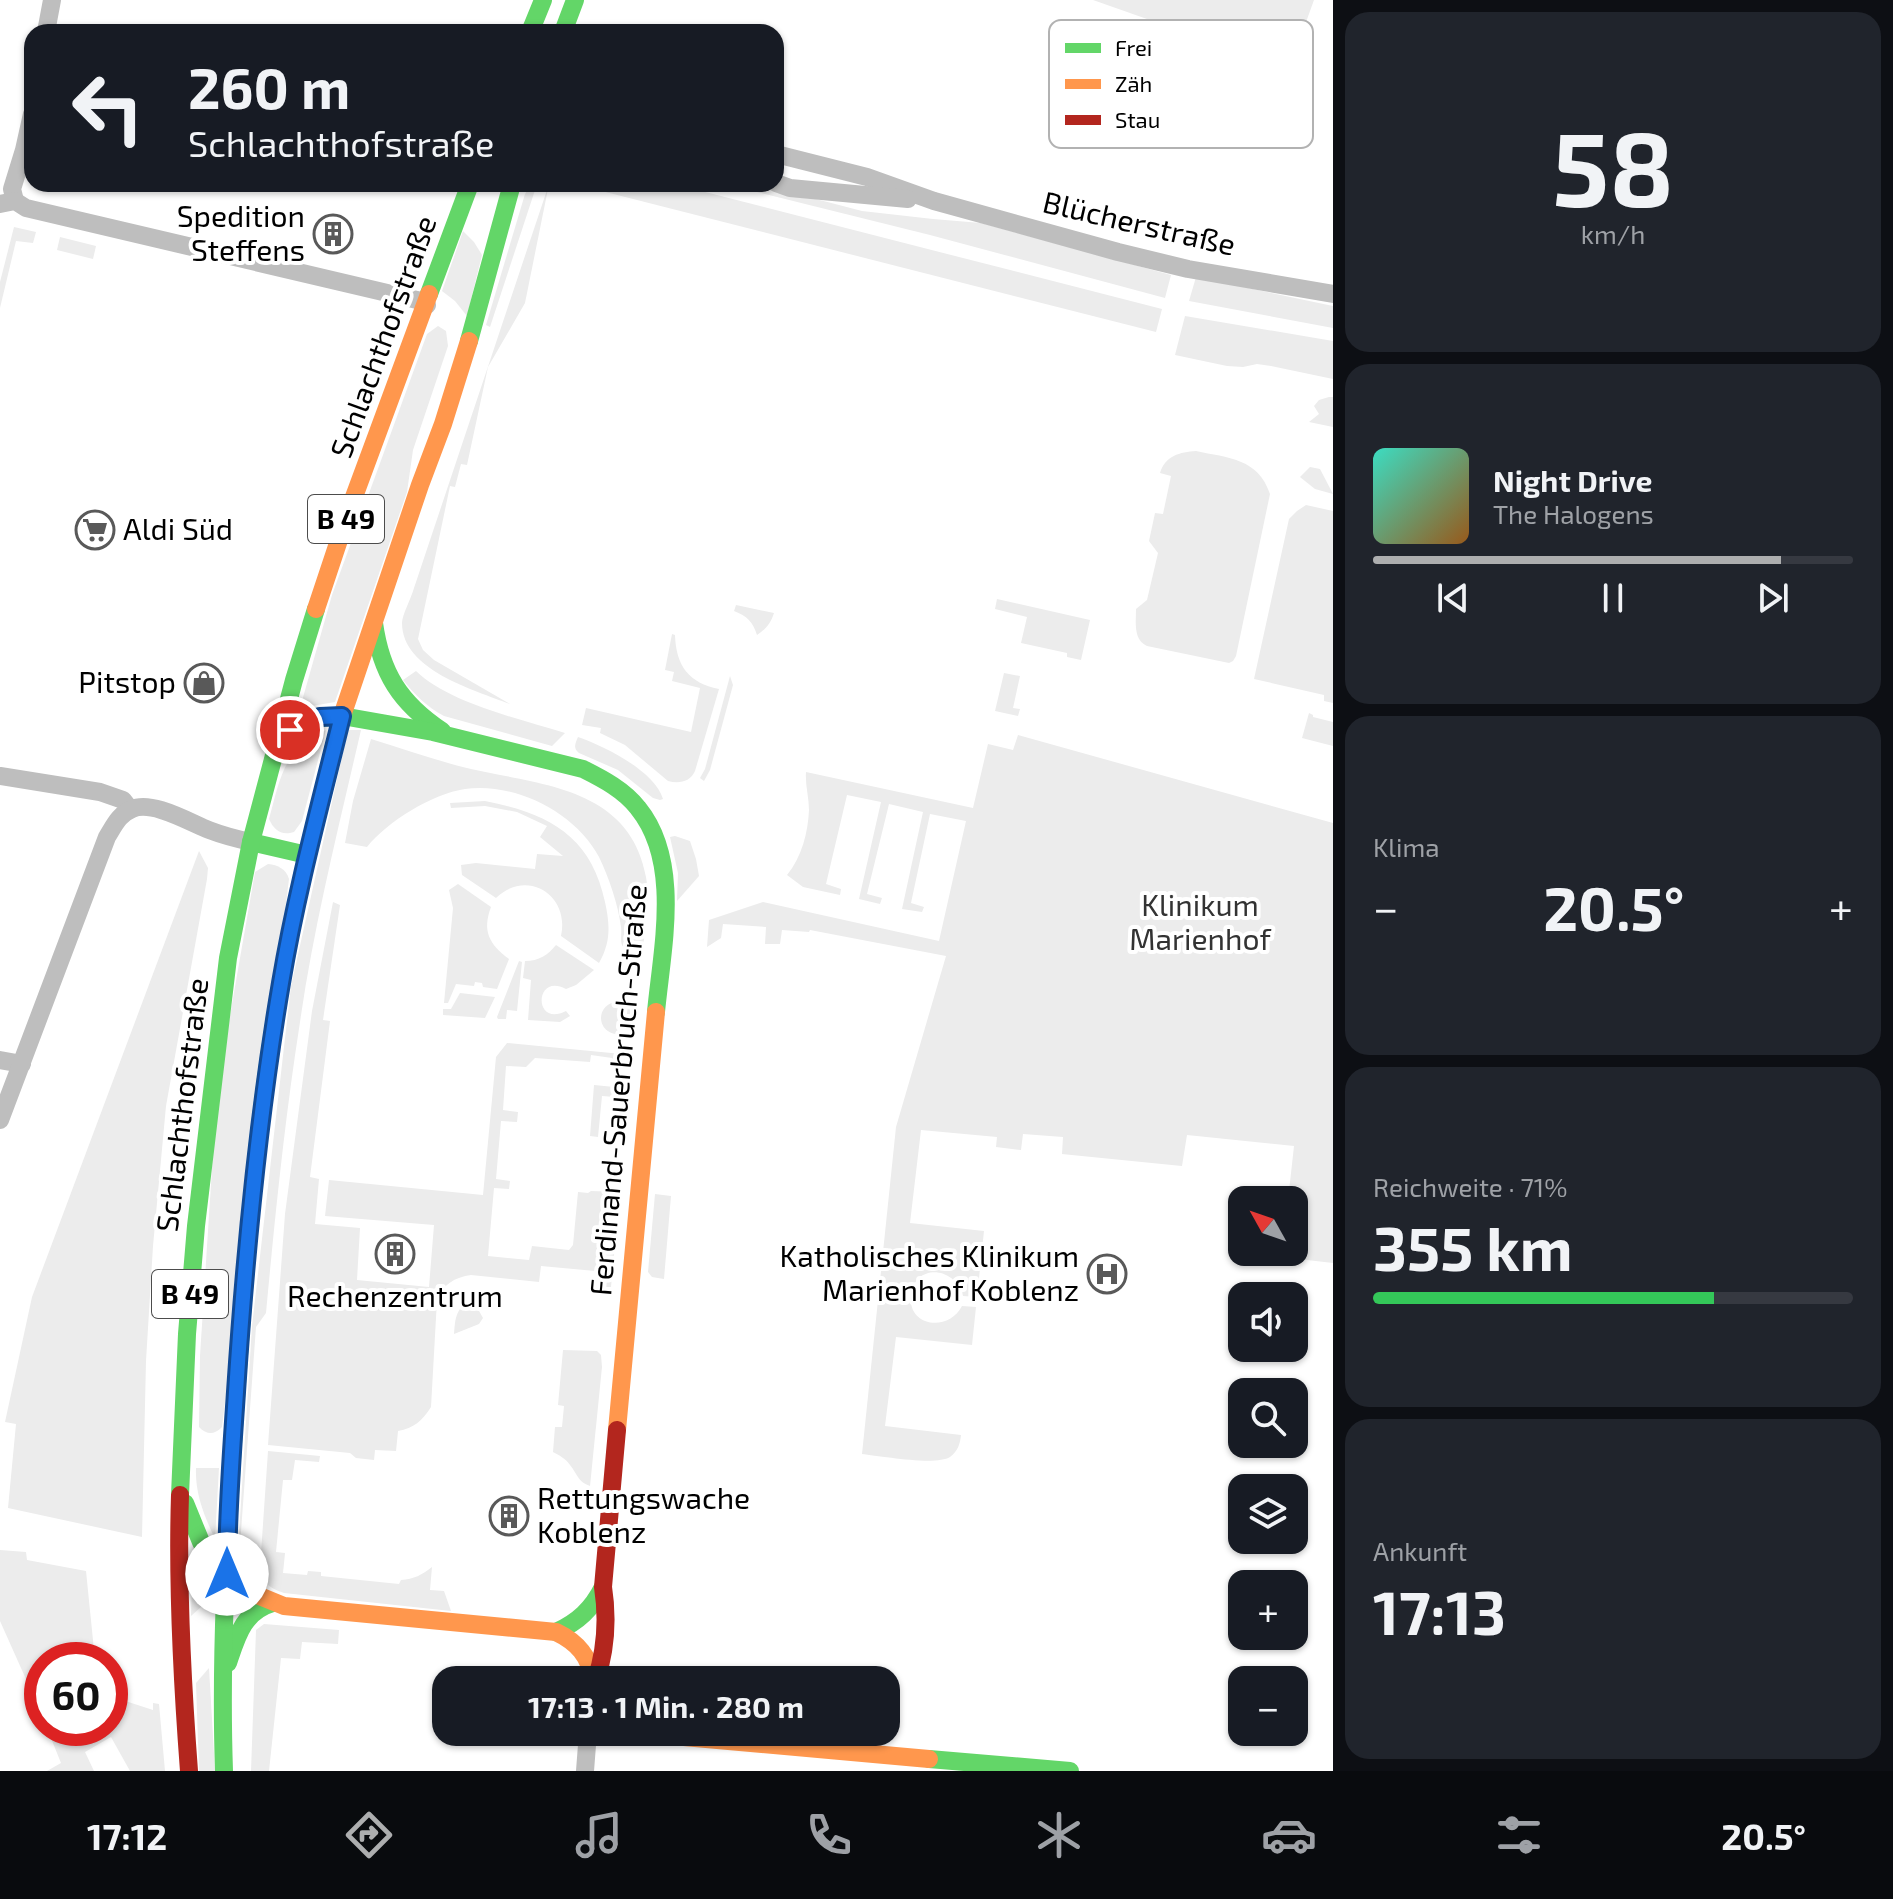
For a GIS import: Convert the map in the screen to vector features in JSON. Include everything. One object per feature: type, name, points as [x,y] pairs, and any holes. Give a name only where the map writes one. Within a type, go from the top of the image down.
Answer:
[{"type":"main road","points":[[533,24],[543,0]]},
{"type":"main road","points":[[566,24],[575,0]]},
{"type":"main road","name":"Schlachthofstraße","points":[[189,1771],[178,1558],[180,1486],[196,1448],[187,1334],[196,1226],[228,958],[251,842],[313,618],[348,513],[440,311],[468,192]]},
{"type":"main road","name":"B 49","points":[[224,1771],[223,1640],[240,1334],[263,1101],[281,981],[307,855],[342,716],[443,424],[510,192]]},
{"type":"main road","points":[[440,311],[461,327],[466,351]]},
{"type":"main road","name":"Ferdinand-Sauerbruch-Straße","points":[[374,623],[375,637],[386,667],[407,703],[425,720],[451,737]]},
{"type":"main road","points":[[278,739],[320,717],[342,716]]},
{"type":"main road","name":"Ferdinand-Sauerbruch-Straße","points":[[342,716],[451,737],[583,769],[602,777],[619,788],[642,813],[657,837],[665,866],[666,906],[603,1587],[607,1621],[600,1666]]},
{"type":"main road","points":[[251,842],[307,855]]},
{"type":"main road","points":[[196,1448],[233,1449]]},
{"type":"main road","points":[[180,1486],[201,1544],[227,1574],[250,1592],[284,1606],[556,1632],[583,1617],[596,1602],[603,1587]]},
{"type":"main road","points":[[223,1677],[243,1623],[257,1608],[273,1603]]},
{"type":"main road","name":"Ferdinand-Sauerbruch-Straße","points":[[556,1632],[583,1649],[592,1666]]},
{"type":"main road","points":[[183,1688],[223,1640]]},
{"type":"main road","points":[[787,1746],[1070,1771]]},
{"type":"street","points":[[48,24],[52,0]]},
{"type":"street","points":[[24,150],[7,202],[417,300],[440,311]]},
{"type":"street","name":"Blücherstraße","points":[[784,156],[867,177],[934,201],[1118,252],[1188,269],[1333,294]]},
{"type":"street","name":"Blücherstraße","points":[[784,184],[798,159]]},
{"type":"street","name":"Blücherstraße","points":[[784,186],[934,201]]},
{"type":"street","points":[[506,204],[515,192]]},
{"type":"street","points":[[0,776],[100,792],[123,800],[130,809]]},
{"type":"street","points":[[0,1120],[107,837],[121,815],[142,805],[251,842]]},
{"type":"street","points":[[0,1060],[22,1064]]},
{"type":"street","points":[[585,1771],[587,1746]]},
{"type":"green space","points":[[1093,0],[1314,0],[1307,20],[1150,20]]},
{"type":"green space","points":[[784,191],[862,211],[981,223],[1171,275],[1165,298],[757,192]]},
{"type":"green space","points":[[534,192],[490,327],[486,325],[525,194]]},
{"type":"green space","points":[[546,192],[525,303],[488,367]]},
{"type":"green space","points":[[605,192],[705,192],[1162,309],[1156,332]]},
{"type":"green space","points":[[14,227],[36,232],[33,243],[16,241],[0,308],[0,282]]},
{"type":"green space","points":[[463,231],[482,255],[467,316],[442,291]]},
{"type":"green space","points":[[60,237],[96,246],[93,259],[57,250]]},
{"type":"green space","points":[[1196,277],[1333,306],[1333,328],[1189,301]]},
{"type":"green space","points":[[1185,316],[1333,341],[1333,379],[1271,366],[1227,366],[1175,355]]},
{"type":"green space","points":[[438,326],[446,331],[448,346],[413,450],[407,492],[335,702],[300,708],[332,595],[427,334]]},
{"type":"green space","points":[[488,367],[467,465],[461,464],[455,487],[450,486],[418,639],[423,650],[434,660],[510,704],[460,685],[427,666],[414,654],[405,639],[402,623]]},
{"type":"green space","points":[[1333,397],[1333,427],[1309,422],[1319,414],[1314,406],[1319,400]]},
{"type":"green space","points":[[1196,451],[1250,466],[1265,482],[1270,494],[1236,656],[1229,663],[1147,646],[1139,640],[1136,630],[1136,609],[1147,600],[1158,553],[1149,541],[1155,513],[1163,514],[1171,476],[1160,473],[1162,467],[1174,456]]},
{"type":"green space","points":[[1310,467],[1320,469],[1333,494],[1315,489],[1300,477]]},
{"type":"green space","points":[[1306,505],[1333,511],[1333,703],[1324,701],[1324,695],[1254,679],[1289,519]]},
{"type":"green space","points":[[997,599],[1090,620],[1081,660],[1067,657],[1067,653],[1021,643],[1027,617],[995,609]]},
{"type":"green space","points":[[736,605],[774,613],[768,626],[757,635],[749,620],[734,611]]},
{"type":"green space","points":[[672,634],[675,635],[678,656],[686,671],[700,682],[719,689],[695,771],[687,780],[676,782],[668,781],[625,745],[600,733],[601,728],[582,725],[586,708],[691,732],[700,688],[672,681],[674,672],[665,670]]},
{"type":"green space","points":[[416,671],[466,701],[565,733],[552,746],[444,716],[432,709],[403,680]]},
{"type":"green space","points":[[1004,673],[1020,676],[1013,708],[1020,709],[1018,716],[995,711]]},
{"type":"green space","points":[[730,676],[733,685],[710,770],[704,781],[700,778]]},
{"type":"green space","points":[[1309,713],[1333,722],[1333,746],[1302,738]]},
{"type":"green space","points":[[326,730],[302,821],[294,832],[278,831],[269,819],[286,766],[301,745]]},
{"type":"green space","points":[[348,730],[361,730],[312,949],[285,1131],[266,1313],[256,1327],[239,1559],[251,1576],[237,1566],[252,1326],[291,986]]},
{"type":"green space","name":"Klinikum Marienhof","points":[[1018,735],[1333,823],[1333,1263],[1308,1260],[1308,1186],[1290,1186],[1294,1146],[1187,1135],[1182,1166],[1062,1154],[1063,1137],[1023,1134],[1021,1150],[996,1147],[997,1137],[921,1130],[910,1223],[984,1231],[977,1297],[963,1296],[959,1286],[944,1274],[927,1273],[914,1285],[911,1305],[915,1314],[922,1319],[939,1323],[956,1315],[962,1306],[976,1307],[972,1345],[896,1337],[885,1426],[961,1435],[961,1438],[955,1452],[943,1460],[921,1461],[862,1454],[896,1127],[946,956],[810,930],[782,930],[780,944],[765,944],[766,927],[723,924],[721,938],[707,947],[709,920],[763,902],[939,941],[966,821],[930,814],[911,903],[924,907],[922,912],[902,909],[923,812],[889,804],[867,894],[882,898],[880,904],[859,899],[881,802],[847,795],[826,884],[841,889],[840,895],[803,887],[787,875],[800,852],[807,827],[806,772],[973,808],[988,744],[1013,750]]},
{"type":"green space","points":[[578,737],[614,753],[639,769],[663,799],[653,798],[618,770],[579,753],[575,746]]},
{"type":"green space","points":[[371,739],[458,766],[553,787],[602,808],[622,825],[637,847],[646,877],[647,911],[640,970],[622,945],[615,900],[599,857],[575,826],[542,804],[504,790],[465,789],[412,810],[367,847],[345,843],[353,801]]},
{"type":"green space","points":[[485,801],[528,812],[547,821],[577,844],[589,860],[598,879],[608,918],[607,941],[599,963],[561,936],[559,909],[544,890],[520,886],[508,889],[496,898],[462,875],[461,865],[476,863],[535,869],[537,854],[563,856],[540,837],[547,826],[517,812],[485,806],[451,808],[450,803]]},
{"type":"green space","points":[[670,837],[690,841],[699,876],[677,901],[678,873]]},
{"type":"green space","points":[[199,851],[208,868],[207,879],[166,1106],[153,1246],[146,1361],[142,1537],[8,1508],[16,1424],[5,1422],[32,1297]]},
{"type":"green space","points":[[268,864],[281,868],[289,879],[222,1427],[210,1433],[199,1427],[200,1356],[217,1090],[255,872]]},
{"type":"green space","points":[[458,884],[491,907],[487,923],[489,936],[496,948],[509,959],[497,989],[475,982],[474,986],[456,984],[448,1003],[444,1003],[453,908],[449,890]]},
{"type":"green space","points":[[333,902],[340,905],[323,1020],[330,1021],[310,1177],[319,1179],[315,1224],[360,1228],[357,1280],[429,1287],[434,1225],[325,1216],[329,1180],[483,1195],[496,1057],[507,1043],[632,1055],[631,1064],[624,1070],[612,1069],[612,1058],[591,1055],[590,1062],[535,1058],[526,1067],[506,1066],[503,1110],[518,1112],[517,1122],[501,1121],[496,1179],[510,1181],[509,1189],[494,1188],[488,1256],[529,1260],[532,1246],[569,1250],[573,1245],[578,1192],[620,1192],[611,1287],[605,1288],[606,1272],[541,1266],[539,1282],[471,1275],[450,1283],[437,1300],[431,1407],[417,1423],[398,1431],[396,1451],[375,1450],[374,1460],[356,1458],[350,1453],[268,1445],[285,1214],[312,1011]]},
{"type":"green space","points":[[556,945],[594,970],[576,985],[566,989],[555,986],[543,993],[543,1007],[548,1012],[566,1011],[570,1016],[560,1022],[528,1020],[531,980],[523,978],[525,961],[543,957]]},
{"type":"green space","points":[[519,961],[522,962],[517,1011],[507,1010],[506,1019],[498,1019],[497,1017]]},
{"type":"green space","points":[[460,993],[495,997],[485,1018],[443,1015],[443,1009],[451,1009]]},
{"type":"green space","points":[[617,1002],[628,1007],[633,1018],[628,1029],[617,1034],[606,1029],[601,1018],[606,1007]]},
{"type":"green space","points":[[594,1085],[624,1088],[629,1092],[628,1098],[602,1096],[598,1137],[590,1136]]},
{"type":"green space","points":[[655,1194],[671,1196],[664,1279],[652,1277],[648,1272]]},
{"type":"green space","points":[[474,1302],[483,1318],[479,1324],[454,1334],[460,1309]]},
{"type":"green space","points":[[563,1350],[597,1351],[601,1355],[590,1486],[553,1452],[555,1427],[562,1427],[564,1406],[558,1405]]},
{"type":"green space","points":[[268,1451],[320,1456],[319,1462],[295,1460],[292,1480],[283,1480],[276,1552],[285,1553],[283,1573],[307,1575],[308,1571],[321,1572],[321,1576],[399,1584],[401,1580],[418,1576],[432,1567],[430,1590],[444,1591],[451,1611],[284,1593],[268,1585],[260,1568]]},
{"type":"green space","points":[[196,1468],[219,1468],[215,1539],[199,1496]]},
{"type":"green space","points":[[193,1541],[214,1571],[214,1595],[191,1616]]},
{"type":"green space","points":[[0,1550],[26,1552],[27,1560],[86,1571],[93,1642],[24,1642],[24,1675],[0,1621]]},
{"type":"green space","points":[[264,1624],[339,1630],[338,1644],[302,1642],[300,1659],[281,1658],[269,1771],[251,1771],[256,1630]]},
{"type":"green space","points":[[209,1668],[215,1771],[199,1771],[196,1683]]},
{"type":"green space","points":[[128,1702],[153,1710],[153,1703],[159,1704],[165,1771],[130,1771],[116,1746],[128,1746]]},
{"type":"green space","points":[[54,1746],[95,1746],[85,1752],[94,1771],[47,1771],[61,1763]]},
{"type":"traffic: fast","points":[[533,24],[543,0]]},
{"type":"traffic: fast","points":[[566,24],[575,0]]},
{"type":"traffic: fast","points":[[429,294],[467,192]]},
{"type":"traffic: fast","points":[[469,341],[510,192]]},
{"type":"traffic: fast","points":[[180,1495],[187,1334],[196,1226],[228,958],[251,842],[316,609]]},
{"type":"traffic: fast","points":[[374,623],[382,657],[395,685],[415,709],[442,731]]},
{"type":"traffic: fast","points":[[342,716],[433,732],[583,769],[626,796],[652,830],[665,879],[665,934],[656,1012]]},
{"type":"traffic: fast","points":[[278,739],[308,722],[342,716]]},
{"type":"traffic: fast","points":[[224,1771],[224,1642],[229,1513],[257,1148],[287,952],[334,746]]},
{"type":"traffic: fast","points":[[251,842],[307,855]]},
{"type":"traffic: fast","points":[[185,1503],[201,1542],[227,1574]]},
{"type":"traffic: fast","points":[[556,1632],[584,1614],[603,1587]]},
{"type":"traffic: fast","points":[[228,1663],[238,1635],[248,1619],[273,1603]]},
{"type":"traffic: fast","points":[[929,1759],[1070,1771]]},
{"type":"traffic: slow","points":[[316,609],[429,294]]},
{"type":"traffic: slow","points":[[334,746],[469,341]]},
{"type":"traffic: slow","points":[[617,1430],[656,1012]]},
{"type":"traffic: slow","points":[[227,1574],[250,1592],[284,1606],[556,1632],[581,1651],[590,1666]]},
{"type":"traffic: slow","points":[[784,1746],[929,1759]]},
{"type":"traffic: jam","points":[[600,1666],[605,1634],[603,1587],[617,1430]]},
{"type":"traffic: jam","points":[[180,1495],[181,1633],[189,1771]]},
{"type":"place","name":"Spedition Steffens","points":[[333,234]]},
{"type":"place","name":"Aldi Süd","points":[[95,530]]},
{"type":"place","name":"Pitstop","points":[[204,683]]},
{"type":"place","name":"Rechenzentrum","points":[[395,1254]]},
{"type":"place","name":"Katholisches Klinikum Marienhof Koblenz","points":[[1107,1274]]},
{"type":"place","name":"Rettungswache Koblenz","points":[[509,1516]]},
{"type":"route","points":[[227,1574],[240,1334],[263,1101],[281,981],[307,855],[342,716],[320,717],[290,730]]}]
